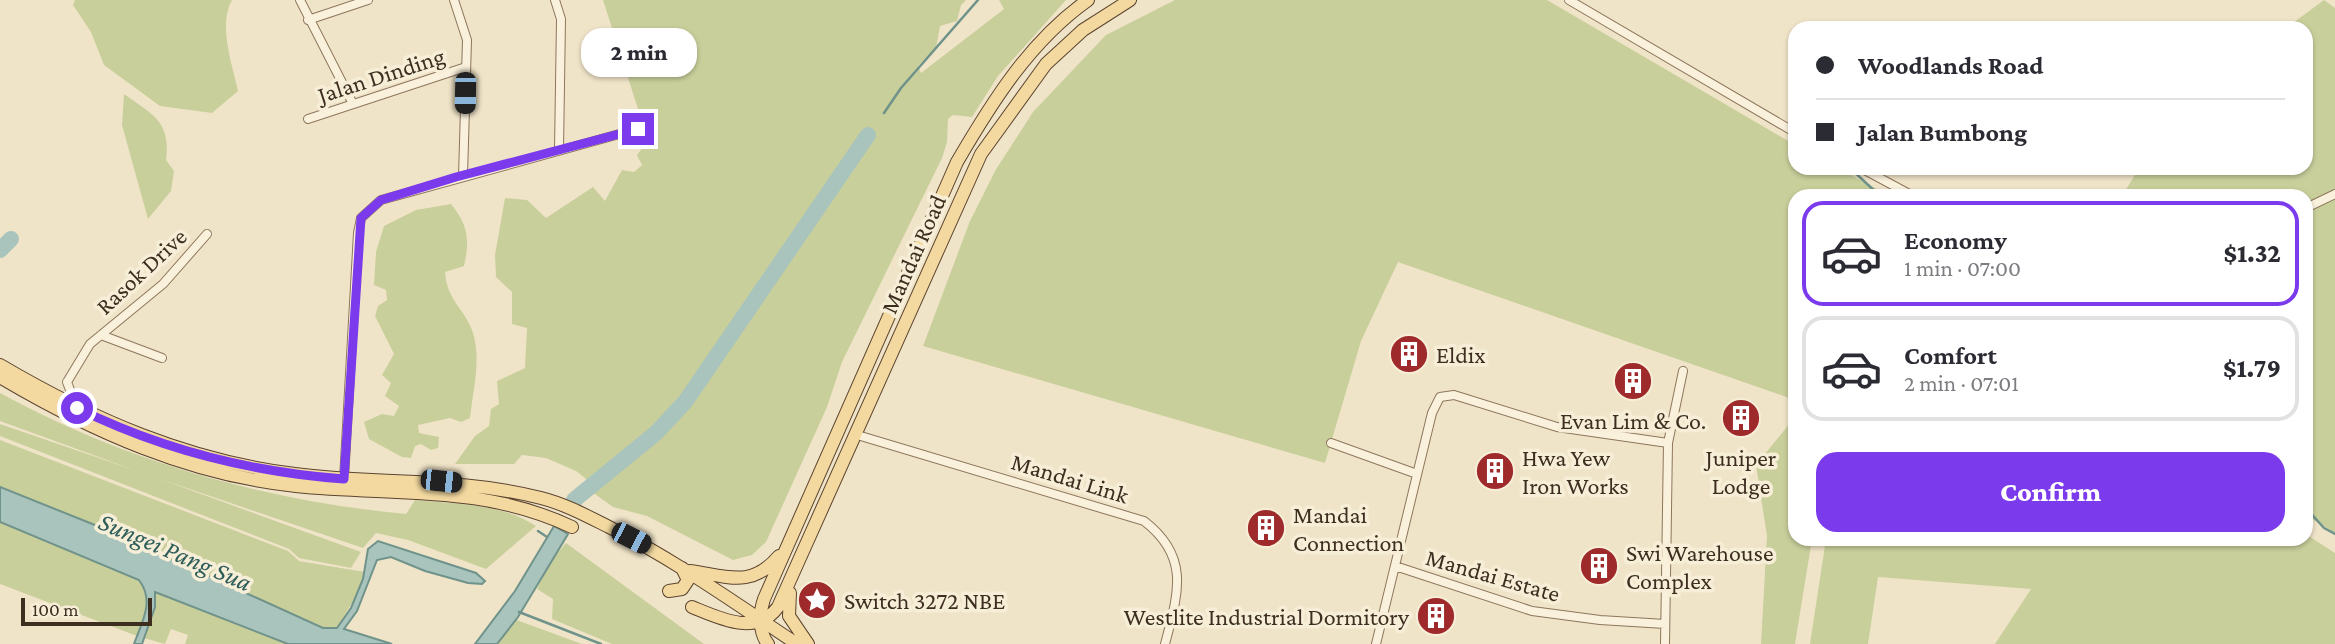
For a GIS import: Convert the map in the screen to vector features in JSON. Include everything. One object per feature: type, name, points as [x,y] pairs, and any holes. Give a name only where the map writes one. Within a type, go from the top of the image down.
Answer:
[{"type":"main road","name":"Mandai Road","points":[[762,620],[761,607],[957,162],[995,98],[1030,54],[1070,12],[1088,0]]},
{"type":"main road","name":"Mandai Road","points":[[797,569],[854,434],[981,154],[1012,107],[1046,64],[1083,30],[1130,0]]},
{"type":"main road","points":[[905,277],[918,267],[928,270]]},
{"type":"main road","points":[[0,365],[77,408],[149,439],[209,458],[267,471],[344,479],[464,483],[561,504],[684,569],[798,644]]},
{"type":"main road","points":[[0,377],[72,417],[119,439],[207,470],[295,486],[464,495],[508,503],[572,527]]},
{"type":"main road","points":[[684,569],[730,578],[756,576],[771,565],[788,544]]},
{"type":"main road","points":[[669,592],[677,591],[688,580],[684,569]]},
{"type":"main road","points":[[797,569],[788,606],[787,624],[798,644]]},
{"type":"main road","points":[[692,607],[730,622],[747,624],[762,620],[778,607],[797,569]]},
{"type":"main road","points":[[788,606],[794,627],[808,644]]},
{"type":"main road","points":[[762,620],[763,636],[768,644]]},
{"type":"street","points":[[300,0],[353,104]]},
{"type":"street","points":[[308,20],[368,0]]},
{"type":"street","points":[[454,0],[467,40],[463,176]]},
{"type":"street","points":[[555,0],[561,19],[559,150]]},
{"type":"street","points":[[1569,0],[1788,128]]},
{"type":"street","name":"Jalan Dinding","points":[[308,119],[466,67]]},
{"type":"street","points":[[344,479],[361,218],[381,200],[641,128]]},
{"type":"street","points":[[1874,175],[1900,189]]},
{"type":"street","points":[[2313,205],[2335,194]]},
{"type":"street","name":"Rasok Drive","points":[[67,383],[86,348],[163,284],[207,234]]},
{"type":"street","name":"Rasok Drive","points":[[101,335],[162,358]]},
{"type":"street","points":[[1665,644],[1668,443],[1683,371]]},
{"type":"street","points":[[42,390],[67,383],[77,408]]},
{"type":"street","name":"Mandai Estate","points":[[1376,644],[1434,407],[1440,397],[1449,394],[1557,427],[1668,443]]},
{"type":"street","name":"Mandai Link","points":[[854,434],[1144,521],[1163,539],[1178,571],[1178,594],[1165,644]]},
{"type":"street","points":[[1331,443],[1417,474]]},
{"type":"street","name":"Mandai Estate","points":[[1395,566],[1532,611],[1600,620],[1665,624]]},
{"type":"green space","points":[[75,0],[232,0],[226,21],[226,33],[238,91],[212,113],[160,106],[104,65],[91,32],[73,5]]},
{"type":"green space","points":[[603,0],[966,0],[961,5],[957,21],[940,26],[936,48],[918,66],[921,73],[1004,9],[999,0],[1066,0],[998,76],[972,117],[953,115],[948,119],[947,142],[942,158],[842,362],[827,407],[766,542],[752,555],[733,560],[647,516],[613,507],[592,492],[585,478],[576,471],[546,458],[522,455],[514,464],[455,464],[475,436],[489,426],[491,409],[499,404],[497,381],[525,368],[527,328],[512,324],[512,292],[496,277],[495,255],[505,198],[527,200],[546,218],[593,187],[605,201],[622,170],[634,172],[642,165],[637,155],[648,140]]},
{"type":"green space","points":[[1175,0],[1547,0],[1788,141],[1788,175],[1851,175],[1877,189],[1788,189],[1788,398],[1398,262],[1361,341],[1325,463],[923,346],[970,221],[995,171],[1033,112],[1106,35]]},
{"type":"green space","points":[[2324,0],[2335,8],[2335,533],[2313,520],[2313,189],[2126,189],[2135,175],[2313,175],[2313,21],[2296,21]]},
{"type":"green space","points":[[124,94],[158,120],[166,136],[166,160],[174,171],[171,191],[148,219],[122,125]]},
{"type":"green space","points":[[451,204],[461,219],[467,240],[464,266],[445,272],[452,297],[468,322],[475,340],[476,374],[470,418],[461,422],[450,418],[418,425],[419,433],[439,437],[438,448],[431,450],[421,444],[415,446],[411,458],[402,457],[369,439],[364,422],[382,414],[394,416],[399,406],[385,396],[391,383],[382,375],[394,354],[375,316],[378,306],[387,300],[386,290],[374,285],[376,252],[384,226],[416,210]]},
{"type":"green space","points":[[0,393],[96,439],[146,458],[249,488],[353,508],[406,514],[415,500],[478,506],[508,513],[536,526],[486,569],[408,540],[376,533],[363,548],[160,479],[361,552],[351,568],[299,558],[289,549],[0,436],[0,424],[137,471],[0,421]]},
{"type":"green space","points":[[1788,426],[1788,546],[1811,546],[1795,644],[1761,644],[1767,536],[1756,465]]},
{"type":"green space","points":[[0,440],[288,551],[299,561],[365,572],[356,596],[337,628],[323,628],[66,513],[0,487]]},
{"type":"green space","points":[[0,522],[139,580],[146,594],[146,601],[137,636],[0,584]]},
{"type":"green space","points":[[2313,539],[2335,553],[2335,644],[1995,644],[2031,589],[1878,577],[1868,644],[1810,644],[1825,546],[2313,546]]},
{"type":"green space","points":[[566,543],[704,644],[612,644],[552,619],[553,599],[537,589],[550,562]]},
{"type":"green space","points":[[155,592],[161,592],[288,644],[185,644],[188,635],[171,629],[165,644],[144,638],[155,607]]},
{"type":"green space","points":[[514,619],[582,644],[497,644]]},
{"type":"water","points":[[0,487],[105,529],[323,628],[337,628],[351,608],[363,579],[368,549],[378,541],[476,573],[485,581],[482,584],[468,583],[425,571],[391,557],[377,560],[357,611],[344,629],[392,644],[288,644],[155,592],[155,607],[142,644],[134,644],[147,604],[144,588],[139,580],[0,522]]},
{"type":"water","points":[[554,526],[568,534],[518,617],[497,644],[475,644],[515,591]]},
{"type":"waterway","points":[[884,113],[901,88],[978,0]]},
{"type":"waterway","points":[[574,500],[656,433],[685,402],[868,135]]},
{"type":"waterway","points":[[1858,175],[1872,189]]},
{"type":"waterway","points":[[0,250],[11,239]]},
{"type":"waterway","points":[[2313,516],[2324,528],[2335,534]]},
{"type":"waterway","points":[[538,531],[547,537]]},
{"type":"waterway","points":[[519,612],[601,644]]},
{"type":"place","name":"Eldix","points":[[1409,354]]},
{"type":"place","name":"Evan Lim & Co.","points":[[1633,381]]},
{"type":"place","name":"Juniper Lodge","points":[[1741,418]]},
{"type":"place","name":"Hwa Yew Iron Works","points":[[1495,471]]},
{"type":"place","name":"Mandai Connection","points":[[1266,528]]},
{"type":"place","name":"Swi Warehouse Complex","points":[[1599,566]]},
{"type":"place","name":"Switch 3272 NBE","points":[[817,600]]},
{"type":"place","name":"Westlite Industrial Dormitory","points":[[1436,616]]},
{"type":"route","points":[[77,408],[149,439],[209,458],[267,471],[344,479],[361,218],[381,200],[456,177],[638,129]]},
{"type":"water label","name":"Sungei Pang Sua","points":[[175,552]]}]
